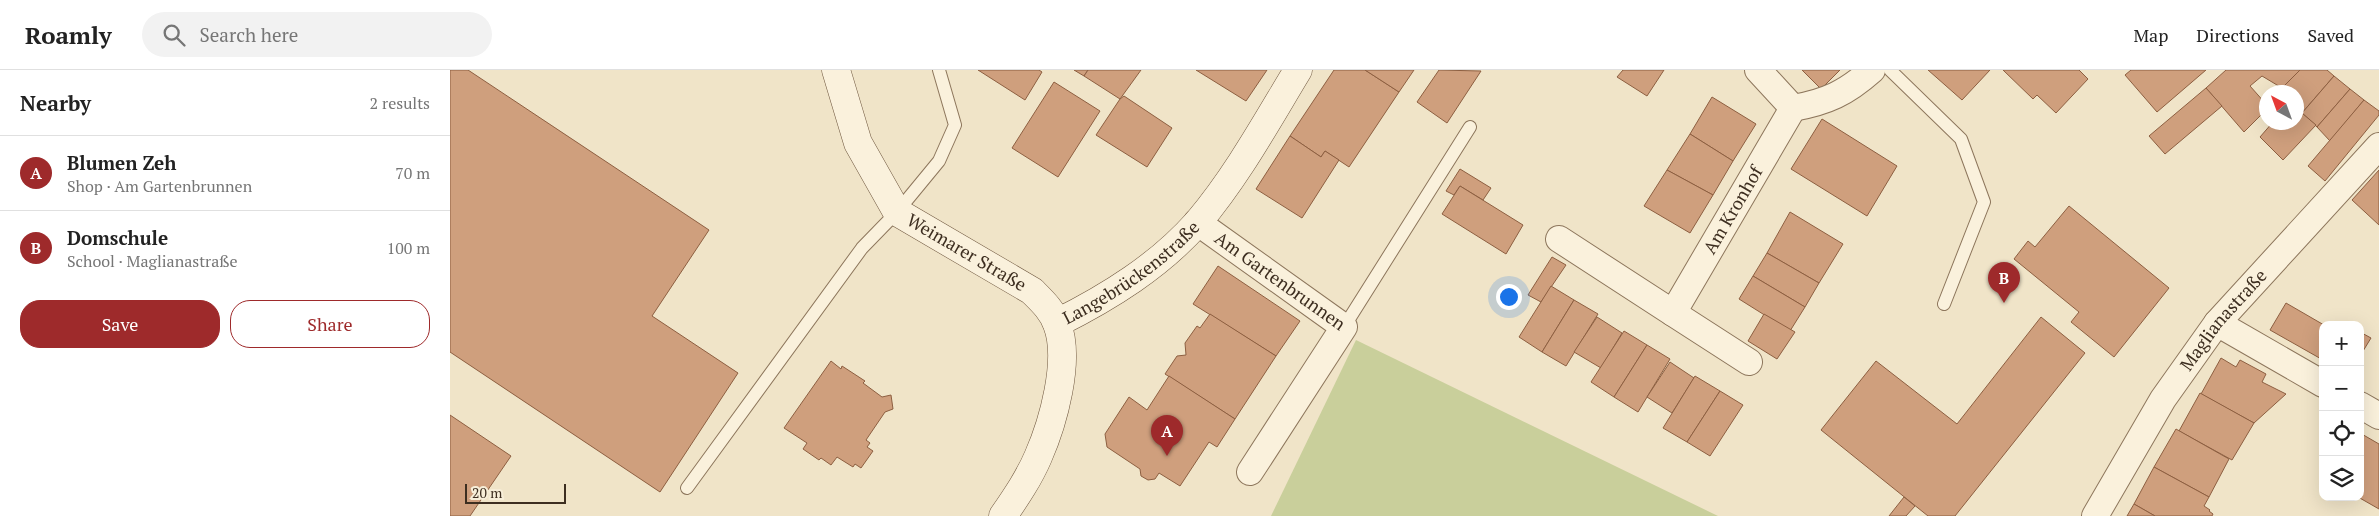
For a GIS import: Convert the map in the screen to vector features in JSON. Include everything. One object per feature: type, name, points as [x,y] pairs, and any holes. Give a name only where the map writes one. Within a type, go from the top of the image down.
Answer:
[{"type":"main road","name":"Weimarer Straße","points":[[836,70],[858,143],[897,212],[1032,291],[1046,305],[1057,322]]},
{"type":"main road","name":"Langebrückenstraße","points":[[1003,516],[1038,458],[1049,429],[1062,358],[1062,340],[1057,322],[1099,302],[1117,290],[1159,258],[1197,222],[1223,190],[1298,70]]},
{"type":"street","points":[[1758,70],[1793,108],[1826,101],[1852,87],[1872,70]]},
{"type":"street","name":"Am Kronhof","points":[[1673,313],[1793,108]]},
{"type":"street","name":"Maglianastraße","points":[[2096,516],[2162,399],[2217,323],[2379,146]]},
{"type":"street","name":"Am Gartenbrunnen","points":[[1197,222],[1344,327],[1250,472]]},
{"type":"street","points":[[1559,239],[1749,362]]},
{"type":"street","points":[[2217,323],[2319,382]]},
{"type":"street","points":[[2364,407],[2379,416]]},
{"type":"lane","points":[[687,488],[862,248],[897,212],[939,161],[955,125],[939,70]]},
{"type":"lane","points":[[1890,70],[1961,139],[1984,202],[1944,304]]},
{"type":"lane","points":[[1344,327],[1470,126]]},
{"type":"green space","points":[[1356,340],[1718,516],[1271,516]]},
{"type":"building","points":[[450,70],[468,70],[709,230],[652,316],[738,373],[660,492],[450,352]]},
{"type":"building","points":[[978,70],[1039,70],[1042,72],[1025,100]]},
{"type":"building","points":[[1074,70],[1088,70],[1084,76]]},
{"type":"building","points":[[1088,70],[1141,70],[1120,99],[1084,76]]},
{"type":"building","points":[[1196,70],[1267,70],[1246,101]]},
{"type":"building","points":[[1334,70],[1365,70],[1399,92],[1349,167],[1325,151],[1321,157],[1290,136]]},
{"type":"building","points":[[1365,70],[1414,70],[1399,92]]},
{"type":"building","points":[[1439,70],[1481,71],[1447,123],[1417,102]]},
{"type":"building","points":[[1623,70],[1664,70],[1647,96],[1617,77]]},
{"type":"building","points":[[1802,70],[1840,70],[1821,89]]},
{"type":"building","points":[[1928,70],[1990,70],[1962,100]]},
{"type":"building","points":[[2003,70],[2079,70],[2088,79],[2056,113],[2037,95],[2033,99]]},
{"type":"building","points":[[2131,70],[2206,70],[2157,112],[2125,75]]},
{"type":"building","points":[[2226,70],[2300,70],[2285,85],[2277,85],[2262,76],[2250,86],[2259,96],[2259,117],[2244,132],[2206,88]]},
{"type":"building","points":[[2300,70],[2327,70],[2334,76],[2304,111],[2304,85],[2285,85]]},
{"type":"building","points":[[2334,76],[2350,89],[2317,127],[2304,115],[2304,111]]},
{"type":"building","points":[[1054,82],[1100,111],[1058,177],[1012,148]]},
{"type":"building","points":[[2206,88],[2222,106],[2165,154],[2149,136]]},
{"type":"building","points":[[2350,89],[2364,100],[2330,141],[2317,127]]},
{"type":"building","points":[[1124,96],[1172,128],[1147,167],[1096,135]]},
{"type":"building","points":[[1712,97],[1756,124],[1733,161],[1690,134]]},
{"type":"building","points":[[2364,100],[2379,111],[2379,115],[2325,181],[2308,166]]},
{"type":"building","points":[[2304,115],[2316,125],[2283,160],[2260,137],[2266,130],[2304,130]]},
{"type":"building","points":[[1822,119],[1897,166],[1867,216],[1791,169]]},
{"type":"building","points":[[1690,134],[1733,161],[1713,195],[1667,170]]},
{"type":"building","points":[[1290,136],[1321,157],[1325,151],[1339,160],[1302,218],[1256,189]]},
{"type":"building","points":[[1460,169],[1491,188],[1483,200],[1460,186],[1454,195],[1446,191]]},
{"type":"building","points":[[1667,170],[1713,195],[1690,233],[1644,206]]},
{"type":"building","points":[[2379,170],[2379,225],[2352,200]]},
{"type":"building","points":[[1460,186],[1523,225],[1506,254],[1442,214]]},
{"type":"building","points":[[2069,206],[2169,288],[2114,357],[2071,322],[2079,312],[2014,259],[2028,241],[2035,247]]},
{"type":"building","points":[[1790,212],[1843,244],[1819,283],[1767,253]]},
{"type":"building","points":[[1767,253],[1819,283],[1805,307],[1753,276]]},
{"type":"building","points":[[1552,257],[1566,265],[1541,302],[1528,295]]},
{"type":"building","points":[[1218,266],[1300,321],[1276,356],[1193,304]]},
{"type":"building","points":[[1753,276],[1805,307],[1790,331],[1739,299]]},
{"type":"building","points":[[1551,286],[1574,300],[1542,352],[1519,337]]},
{"type":"building","points":[[1574,300],[1598,314],[1566,366],[1542,352]]},
{"type":"building","points":[[2286,303],[2319,322],[2319,358],[2270,330]]},
{"type":"building","points":[[1210,314],[1276,356],[1235,419],[1165,374],[1177,356],[1186,355],[1185,343],[1197,326],[1200,328]]},
{"type":"building","points":[[1764,314],[1795,332],[1777,359],[1748,341]]},
{"type":"building","points":[[1597,317],[1622,333],[1601,368],[1574,352]]},
{"type":"building","points":[[2041,317],[2085,353],[1955,516],[1928,516],[1821,430],[1876,361],[1957,424]]},
{"type":"building","points":[[1624,331],[1647,345],[1614,397],[1591,382]]},
{"type":"building","points":[[2364,334],[2371,338],[2364,349]]},
{"type":"building","points":[[1647,345],[1670,359],[1638,412],[1614,397]]},
{"type":"building","points":[[2221,358],[2236,367],[2240,360],[2266,374],[2262,382],[2286,394],[2254,423],[2201,394]]},
{"type":"building","points":[[831,361],[841,369],[842,366],[865,381],[863,383],[882,397],[891,395],[893,409],[885,412],[866,440],[870,443],[867,447],[873,451],[861,468],[855,464],[853,467],[837,457],[831,465],[821,458],[819,460],[803,449],[807,443],[784,428]]},
{"type":"building","points":[[1670,362],[1694,378],[1672,413],[1647,397]]},
{"type":"building","points":[[1169,376],[1235,419],[1217,447],[1209,442],[1180,486],[1159,473],[1155,479],[1148,480],[1141,476],[1140,469],[1107,447],[1105,434],[1129,397],[1147,410]]},
{"type":"building","points":[[1695,376],[1720,391],[1687,442],[1663,428]]},
{"type":"building","points":[[1720,391],[1743,405],[1710,456],[1687,442]]},
{"type":"building","points":[[2200,393],[2254,423],[2232,460],[2179,431]]},
{"type":"building","points":[[450,415],[511,456],[470,516],[450,516]]},
{"type":"building","points":[[2176,429],[2229,459],[2209,497],[2154,467]]},
{"type":"building","points":[[2364,435],[2379,444],[2379,509],[2364,500]]},
{"type":"building","points":[[2154,467],[2209,497],[2204,506],[2210,510],[2213,514],[2212,516],[2155,516],[2134,504]]},
{"type":"building","points":[[1904,497],[1915,506],[1906,516],[1889,516]]},
{"type":"building","points":[[2134,504],[2155,516],[2127,516]]},
{"type":"place","name":"Domschule","points":[[2004,303]]},
{"type":"place","name":"Blumen Zeh","points":[[1167,456]]}]
